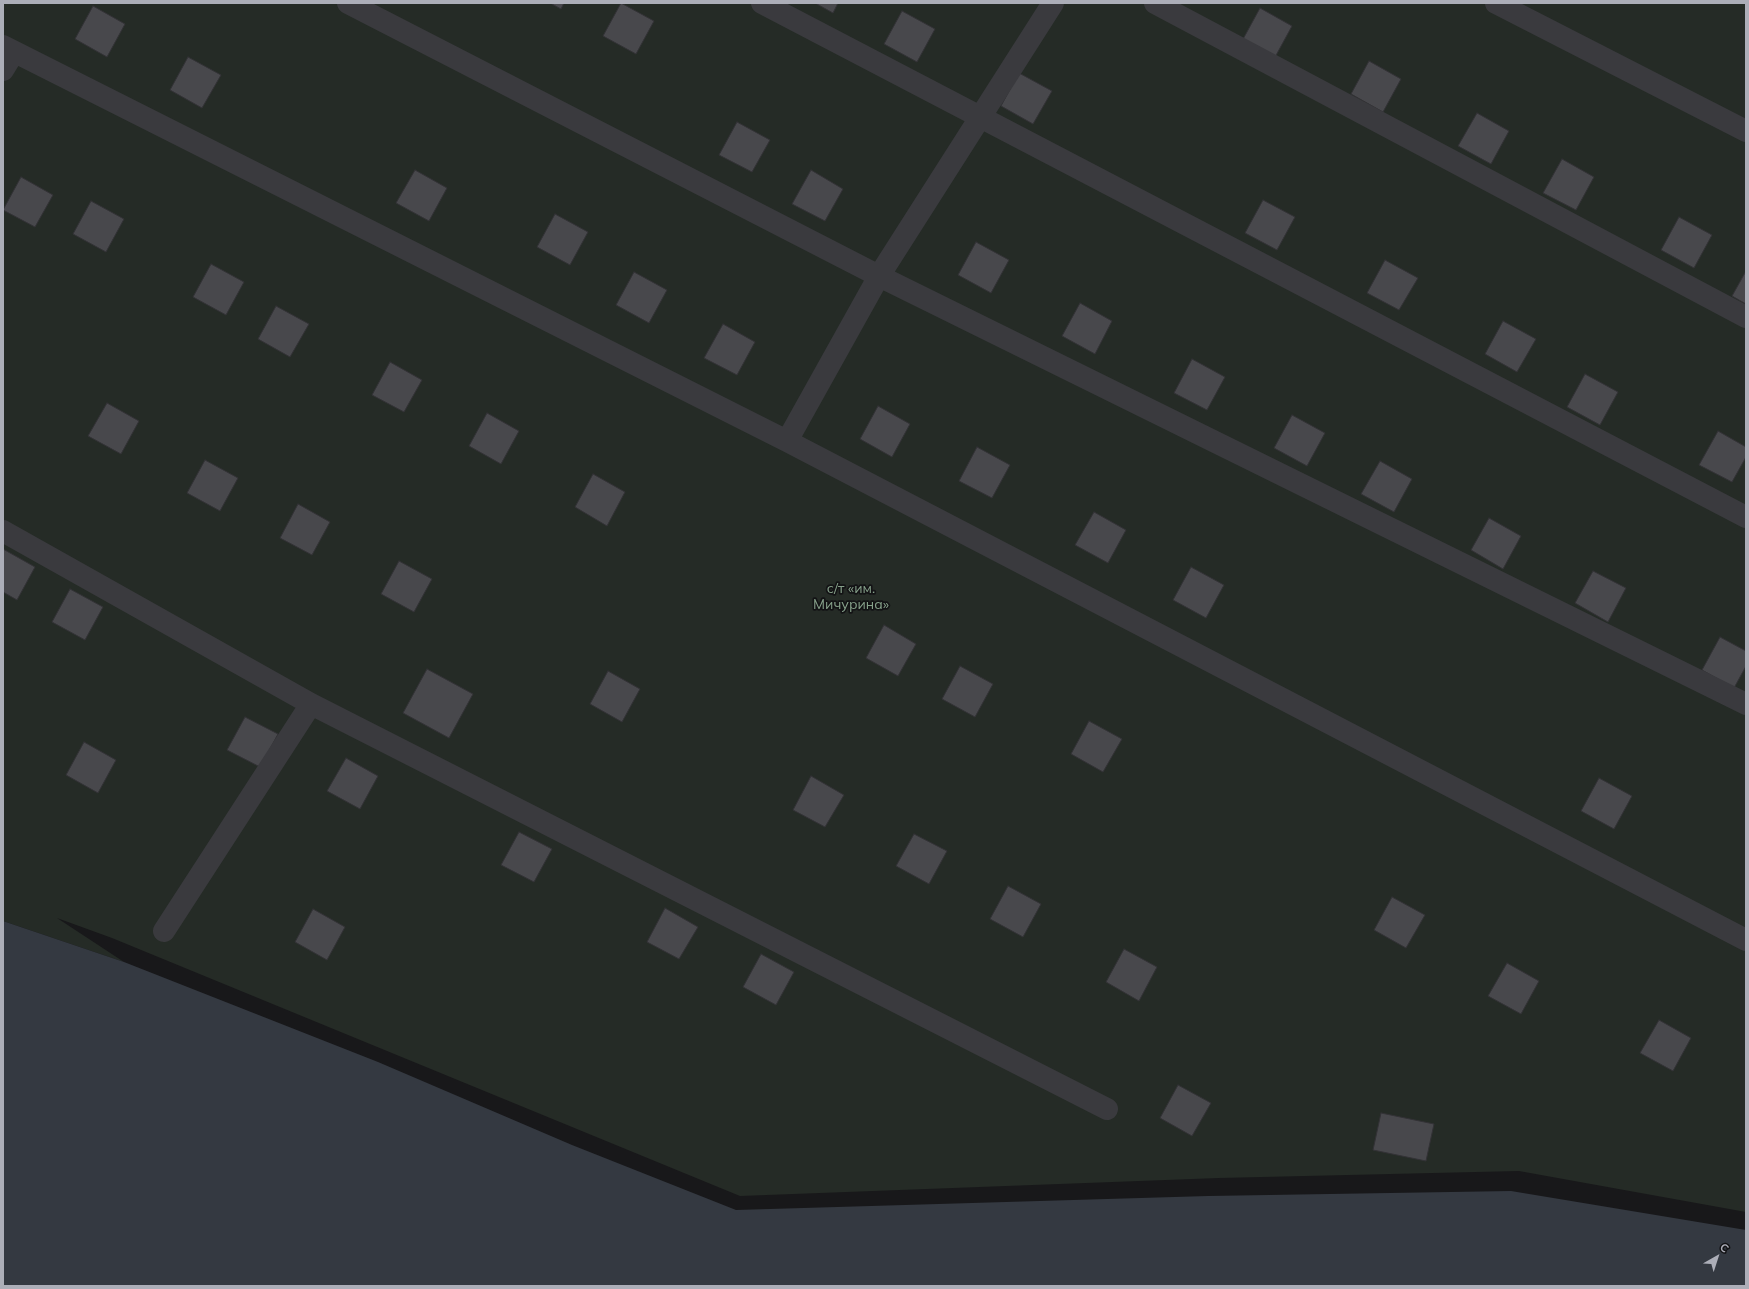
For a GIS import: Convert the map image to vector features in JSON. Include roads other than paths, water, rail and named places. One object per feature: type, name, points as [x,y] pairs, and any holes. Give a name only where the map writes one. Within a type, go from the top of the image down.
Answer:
[{"type":"lane","points":[[348,3],[879,276],[1746,704]]},
{"type":"lane","points":[[762,3],[1746,517]]},
{"type":"lane","points":[[787,441],[879,276],[1053,3]]},
{"type":"lane","points":[[1155,3],[1746,317]]},
{"type":"lane","points":[[1496,3],[1746,131]]},
{"type":"lane","points":[[3,70],[8,49],[787,441],[1746,940]]},
{"type":"lane","points":[[3,531],[311,704],[1107,1109]]},
{"type":"lane","points":[[164,931],[311,704]]},
{"type":"park label","name":"с/т «им. Мичурина»","points":[[851,598]]}]
